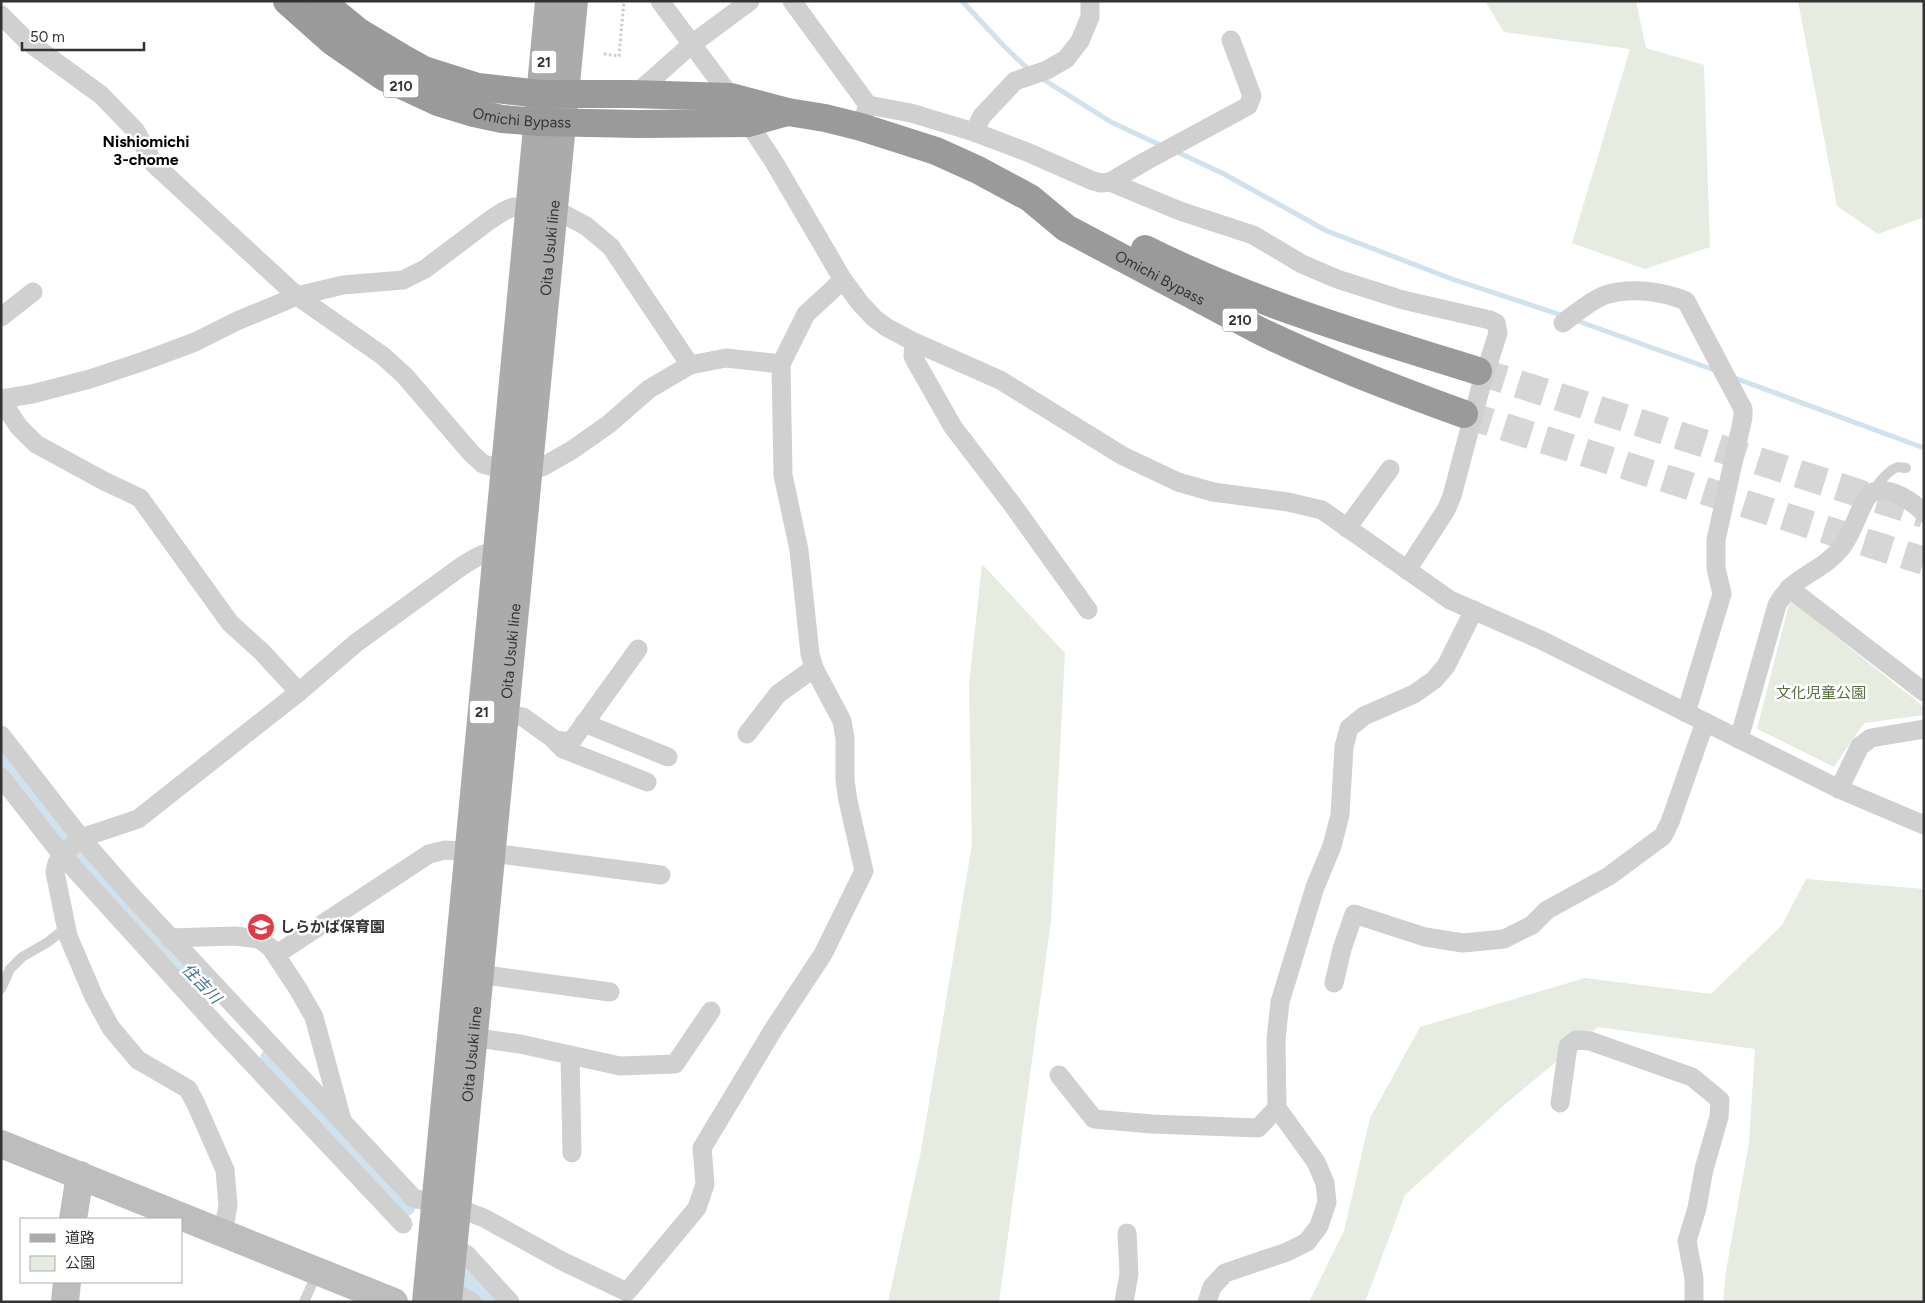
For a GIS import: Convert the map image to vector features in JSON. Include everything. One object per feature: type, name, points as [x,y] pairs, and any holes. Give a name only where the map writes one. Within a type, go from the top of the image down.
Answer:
[{"type":"highway","name":"Omichi Bypass","points":[[287,1],[341,48],[384,77],[438,102],[474,114],[502,119],[550,123],[748,123],[788,112]]},
{"type":"highway","name":"Omichi Bypass","points":[[321,1],[376,43],[424,70],[478,87],[553,94],[731,97],[788,112],[825,118],[864,116],[978,170],[1030,198],[1066,228],[1260,331],[1293,347],[1390,387],[1464,414]]},
{"type":"highway","name":"Omichi Bypass","points":[[1030,198],[1074,211],[1178,266],[1220,284],[1390,344],[1478,371]]},
{"type":"main road","name":"Oita Usuki line","points":[[550,1],[553,94]]},
{"type":"main road","name":"Oita Usuki line","points":[[449,1299],[446,1207],[462,1036],[553,94],[574,1]]},
{"type":"main road","name":"Oita Usuki line","points":[[446,1207],[453,1246],[449,1299]]},
{"type":"street","points":[[660,1],[731,97],[798,201],[843,280],[874,318],[886,327],[914,342],[1000,380],[1123,456],[1170,479],[1213,492],[1279,501],[1322,510],[1450,600],[1541,640],[1839,789],[1924,825]]},
{"type":"street","points":[[630,94],[639,91],[692,44],[750,1]]},
{"type":"street","points":[[792,1],[864,116],[911,113],[974,132],[1101,183],[1110,182],[1248,106],[1252,96],[1231,40]]},
{"type":"street","points":[[974,132],[982,116],[1015,81],[1047,70],[1066,59],[1080,41],[1090,17],[1090,1]]},
{"type":"street","points":[[1,15],[27,41],[101,95],[135,130],[154,164],[297,296],[330,318],[405,376],[471,453],[483,464],[517,471],[544,466],[572,450],[609,424],[649,389],[690,365],[726,358],[781,364]]},
{"type":"street","points":[[1110,182],[1180,211],[1253,235],[1302,264],[1329,276],[1409,302],[1490,320],[1496,323],[1498,334],[1481,386],[1452,496],[1446,510],[1407,570]]},
{"type":"street","points":[[299,692],[262,652],[230,623],[140,498],[104,481],[36,444],[19,426],[1,399],[32,394],[82,381],[144,361],[195,342],[237,321],[297,296],[343,285],[403,280],[425,269],[504,210],[512,207],[542,208],[586,226],[611,247],[690,365]]},
{"type":"street","points":[[1,736],[82,838],[169,938],[414,1198],[484,1218],[623,1297],[697,1208],[705,1184],[702,1148],[773,1030],[823,954],[864,871],[848,801],[845,738],[842,721],[814,668],[810,654],[799,550],[783,475],[781,364],[806,314],[843,280]]},
{"type":"street","points":[[1563,323],[1605,295],[1625,291],[1652,292],[1686,301],[1741,404],[1743,417],[1716,540],[1716,568],[1722,594],[1686,712]]},
{"type":"street","points":[[1,318],[33,292]]},
{"type":"street","points":[[914,342],[913,356],[953,427],[1012,504],[1088,610]]},
{"type":"street","points":[[1347,528],[1390,469]]},
{"type":"street","points":[[1739,739],[1777,605],[1788,588],[1793,583],[1816,570],[1840,550],[1870,493],[1875,491],[1888,492],[1915,504],[1924,513]]},
{"type":"street","points":[[223,1234],[228,1205],[225,1170],[196,1104],[188,1089],[138,1060],[110,1028],[68,936],[56,872],[57,863],[62,855],[82,838],[138,819],[299,692],[356,643],[416,598],[480,554],[509,551]]},
{"type":"street","points":[[1788,588],[1924,692]]},
{"type":"street","points":[[1208,1302],[1212,1287],[1225,1273],[1287,1252],[1307,1242],[1319,1226],[1327,1202],[1325,1182],[1316,1162],[1277,1108],[1276,1048],[1280,1002],[1315,887],[1332,846],[1340,815],[1344,747],[1349,728],[1364,716],[1414,694],[1434,680],[1446,666],[1474,610]]},
{"type":"street","points":[[555,740],[571,742],[638,649]]},
{"type":"street","points":[[748,734],[778,694],[814,668]]},
{"type":"street","points":[[494,712],[523,717],[555,740],[563,749],[647,782]]},
{"type":"street","points":[[1334,983],[1342,949],[1354,914],[1425,936],[1463,943],[1504,939],[1532,925],[1548,910],[1608,876],[1663,836],[1670,822],[1705,722]]},
{"type":"street","points":[[584,723],[668,757]]},
{"type":"street","points":[[1839,789],[1860,746],[1871,738],[1924,729]]},
{"type":"street","points":[[1,777],[62,855],[218,1027],[403,1224]]},
{"type":"street","points":[[277,954],[429,854],[445,850],[661,875]]},
{"type":"street","points":[[169,938],[251,937],[266,943],[277,954],[314,1018],[343,1124]]},
{"type":"street","points":[[469,973],[610,992]]},
{"type":"street","points":[[462,1036],[520,1044],[620,1066],[675,1064],[711,1011]]},
{"type":"street","points":[[1560,1102],[1568,1046],[1576,1040],[1590,1041],[1692,1077],[1720,1100],[1719,1117],[1687,1241],[1694,1278],[1694,1302]]},
{"type":"street","points":[[570,1055],[572,1154]]},
{"type":"street","points":[[1059,1075],[1094,1119],[1152,1124],[1258,1128],[1277,1108]]},
{"type":"street","points":[[1,1144],[394,1302]]},
{"type":"street","points":[[73,1218],[80,1175]]},
{"type":"street","points":[[1124,1302],[1129,1274],[1127,1233]]},
{"type":"street","points":[[453,1246],[467,1255],[510,1302]]},
{"type":"street","points":[[65,1302],[67,1283]]},
{"type":"lane","points":[[1875,491],[1876,486],[1894,469],[1899,467],[1906,468]]},
{"type":"lane","points":[[1,989],[10,969],[22,957],[48,942],[67,927]]},
{"type":"lane","points":[[304,1302],[318,1272]]},
{"type":"path","points":[[604,54],[619,56],[624,1]]},
{"type":"green space","points":[[1485,1],[1636,1],[1646,48],[1704,65],[1710,247],[1645,269],[1572,243],[1630,49],[1504,32]]},
{"type":"green space","points":[[1798,1],[1924,1],[1924,217],[1878,234],[1837,206]]},
{"type":"green space","points":[[982,564],[1065,653],[1051,921],[999,1302],[888,1302],[921,1151],[972,844],[969,684]]},
{"type":"green space","name":"文化児童公園","points":[[1790,600],[1924,707],[1924,715],[1864,723],[1834,767],[1757,729]]},
{"type":"green space","points":[[1806,879],[1924,889],[1924,1302],[1723,1302],[1726,1271],[1749,1143],[1755,1049],[1598,1027],[1503,1106],[1405,1195],[1365,1302],[1309,1302],[1344,1231],[1370,1118],[1420,1027],[1585,978],[1711,994],[1782,925]]},
{"type":"waterway","points":[[962,1],[1030,71]]},
{"type":"waterway","points":[[1041,78],[1111,122],[1162,146]]},
{"type":"waterway","points":[[1175,151],[1224,174],[1327,231],[1452,279],[1564,316]]},
{"type":"waterway","points":[[1575,320],[1717,371]]},
{"type":"waterway","points":[[1732,377],[1924,448]]},
{"type":"waterway","name":"住吉川","points":[[1,766],[109,887],[184,965]]},
{"type":"waterway","name":"住吉川","points":[[274,1061],[402,1203]]},
{"type":"waterway","name":"住吉川","points":[[468,1274],[495,1302]]},
{"type":"tunnel","points":[[1478,371],[1924,514]]},
{"type":"tunnel","points":[[1464,414],[1924,561]]},
{"type":"place","name":"しらかば保育園","points":[[261,927]]},
{"type":"district","name":"Nishiomichi 3-chome","points":[[146,150]]}]
